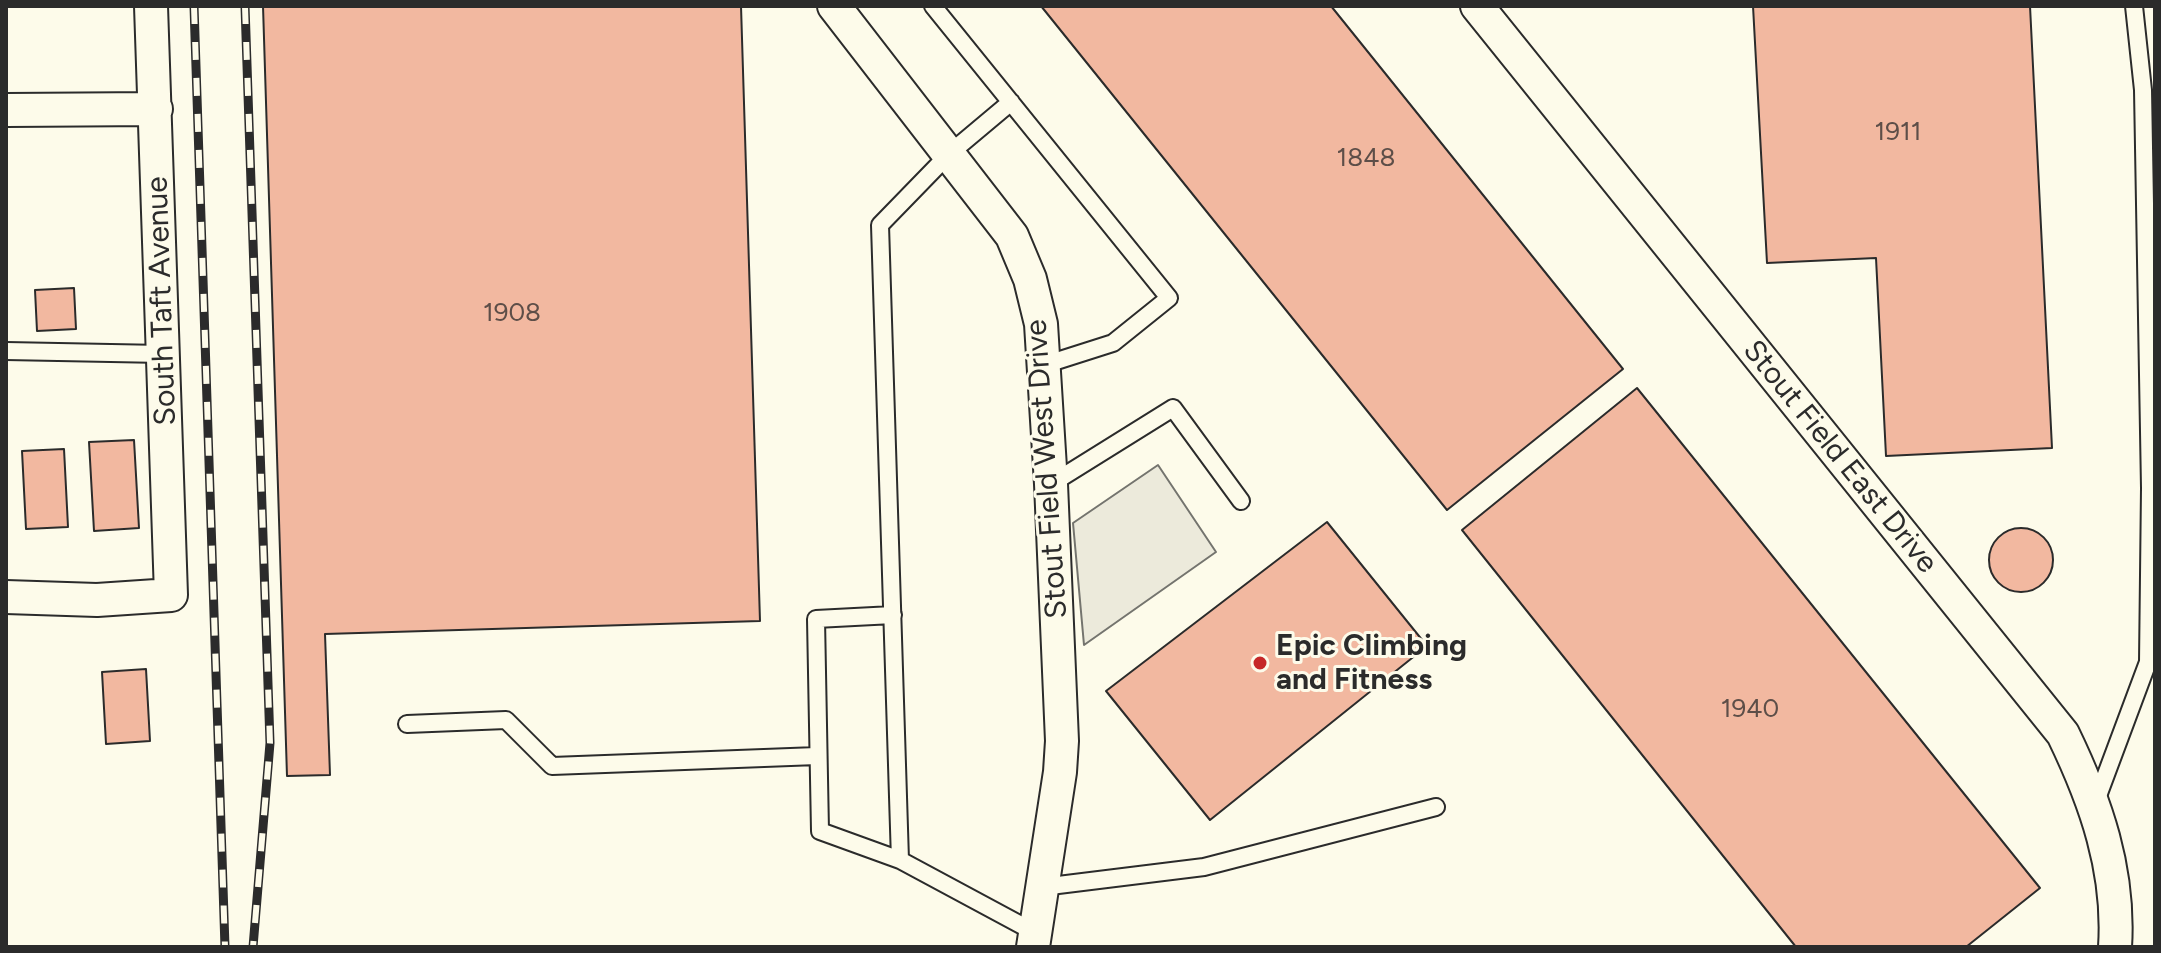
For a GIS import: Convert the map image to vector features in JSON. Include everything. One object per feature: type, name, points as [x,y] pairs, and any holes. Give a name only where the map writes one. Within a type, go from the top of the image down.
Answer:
[{"type":"street","name":"South Taft Avenue","points":[[6,597],[97,600],[171,595],[151,6]]},
{"type":"street","name":"Stout Field West Drive","points":[[834,6],[1012,236],[1030,279],[1041,324],[1062,741],[1034,940]]},
{"type":"street","name":"Stout Field East Drive","points":[[1477,6],[2054,722],[2076,762],[2094,805],[2112,874],[2115,947]]},
{"type":"street","points":[[6,110],[156,109]]},
{"type":"lane","points":[[933,6],[1169,298],[1113,343],[1044,365]]},
{"type":"lane","points":[[2094,805],[2148,662],[2150,488],[2144,106],[2134,6]]},
{"type":"lane","points":[[900,860],[880,225],[949,154],[1011,102]]},
{"type":"lane","points":[[6,351],[163,354]]},
{"type":"lane","points":[[1051,484],[1173,408],[1241,501]]},
{"type":"lane","points":[[893,615],[816,619],[820,831],[900,860],[1034,940]]},
{"type":"lane","points":[[407,724],[506,720],[552,766],[817,756]]},
{"type":"lane","points":[[1042,887],[1204,867],[1436,807]]},
{"type":"shaded area","points":[[1158,465],[1216,552],[1084,645],[1073,523]]},
{"type":"building","points":[[263,6],[741,6],[760,621],[325,634],[330,775],[287,776]]},
{"type":"building","points":[[1041,6],[1331,6],[1623,369],[1447,510]]},
{"type":"building","points":[[1753,6],[2030,6],[2052,448],[1886,456],[1876,258],[1767,263]]},
{"type":"building","points":[[74,288],[76,329],[37,331],[35,290]]},
{"type":"building","points":[[1637,388],[2040,888],[1966,947],[1796,947],[1462,530]]},
{"type":"building","points":[[134,440],[139,528],[94,531],[89,442]]},
{"type":"building","points":[[64,449],[68,527],[26,529],[22,451]]},
{"type":"building","name":"Epic Climbing and Fitness","points":[[1327,522],[1427,646],[1210,820],[1106,691]]},
{"type":"building","points":[[2021,528],[2044,537],[2053,560],[2044,583],[2021,592],[1998,583],[1989,560],[1998,537]]},
{"type":"building","points":[[146,669],[150,741],[106,744],[102,672]]},
{"type":"railway","points":[[194,6],[225,947]]},
{"type":"railway","points":[[245,6],[270,743],[253,947]]},
{"type":"place","name":"Epic Climbing and Fitness","points":[[1260,663]]}]
